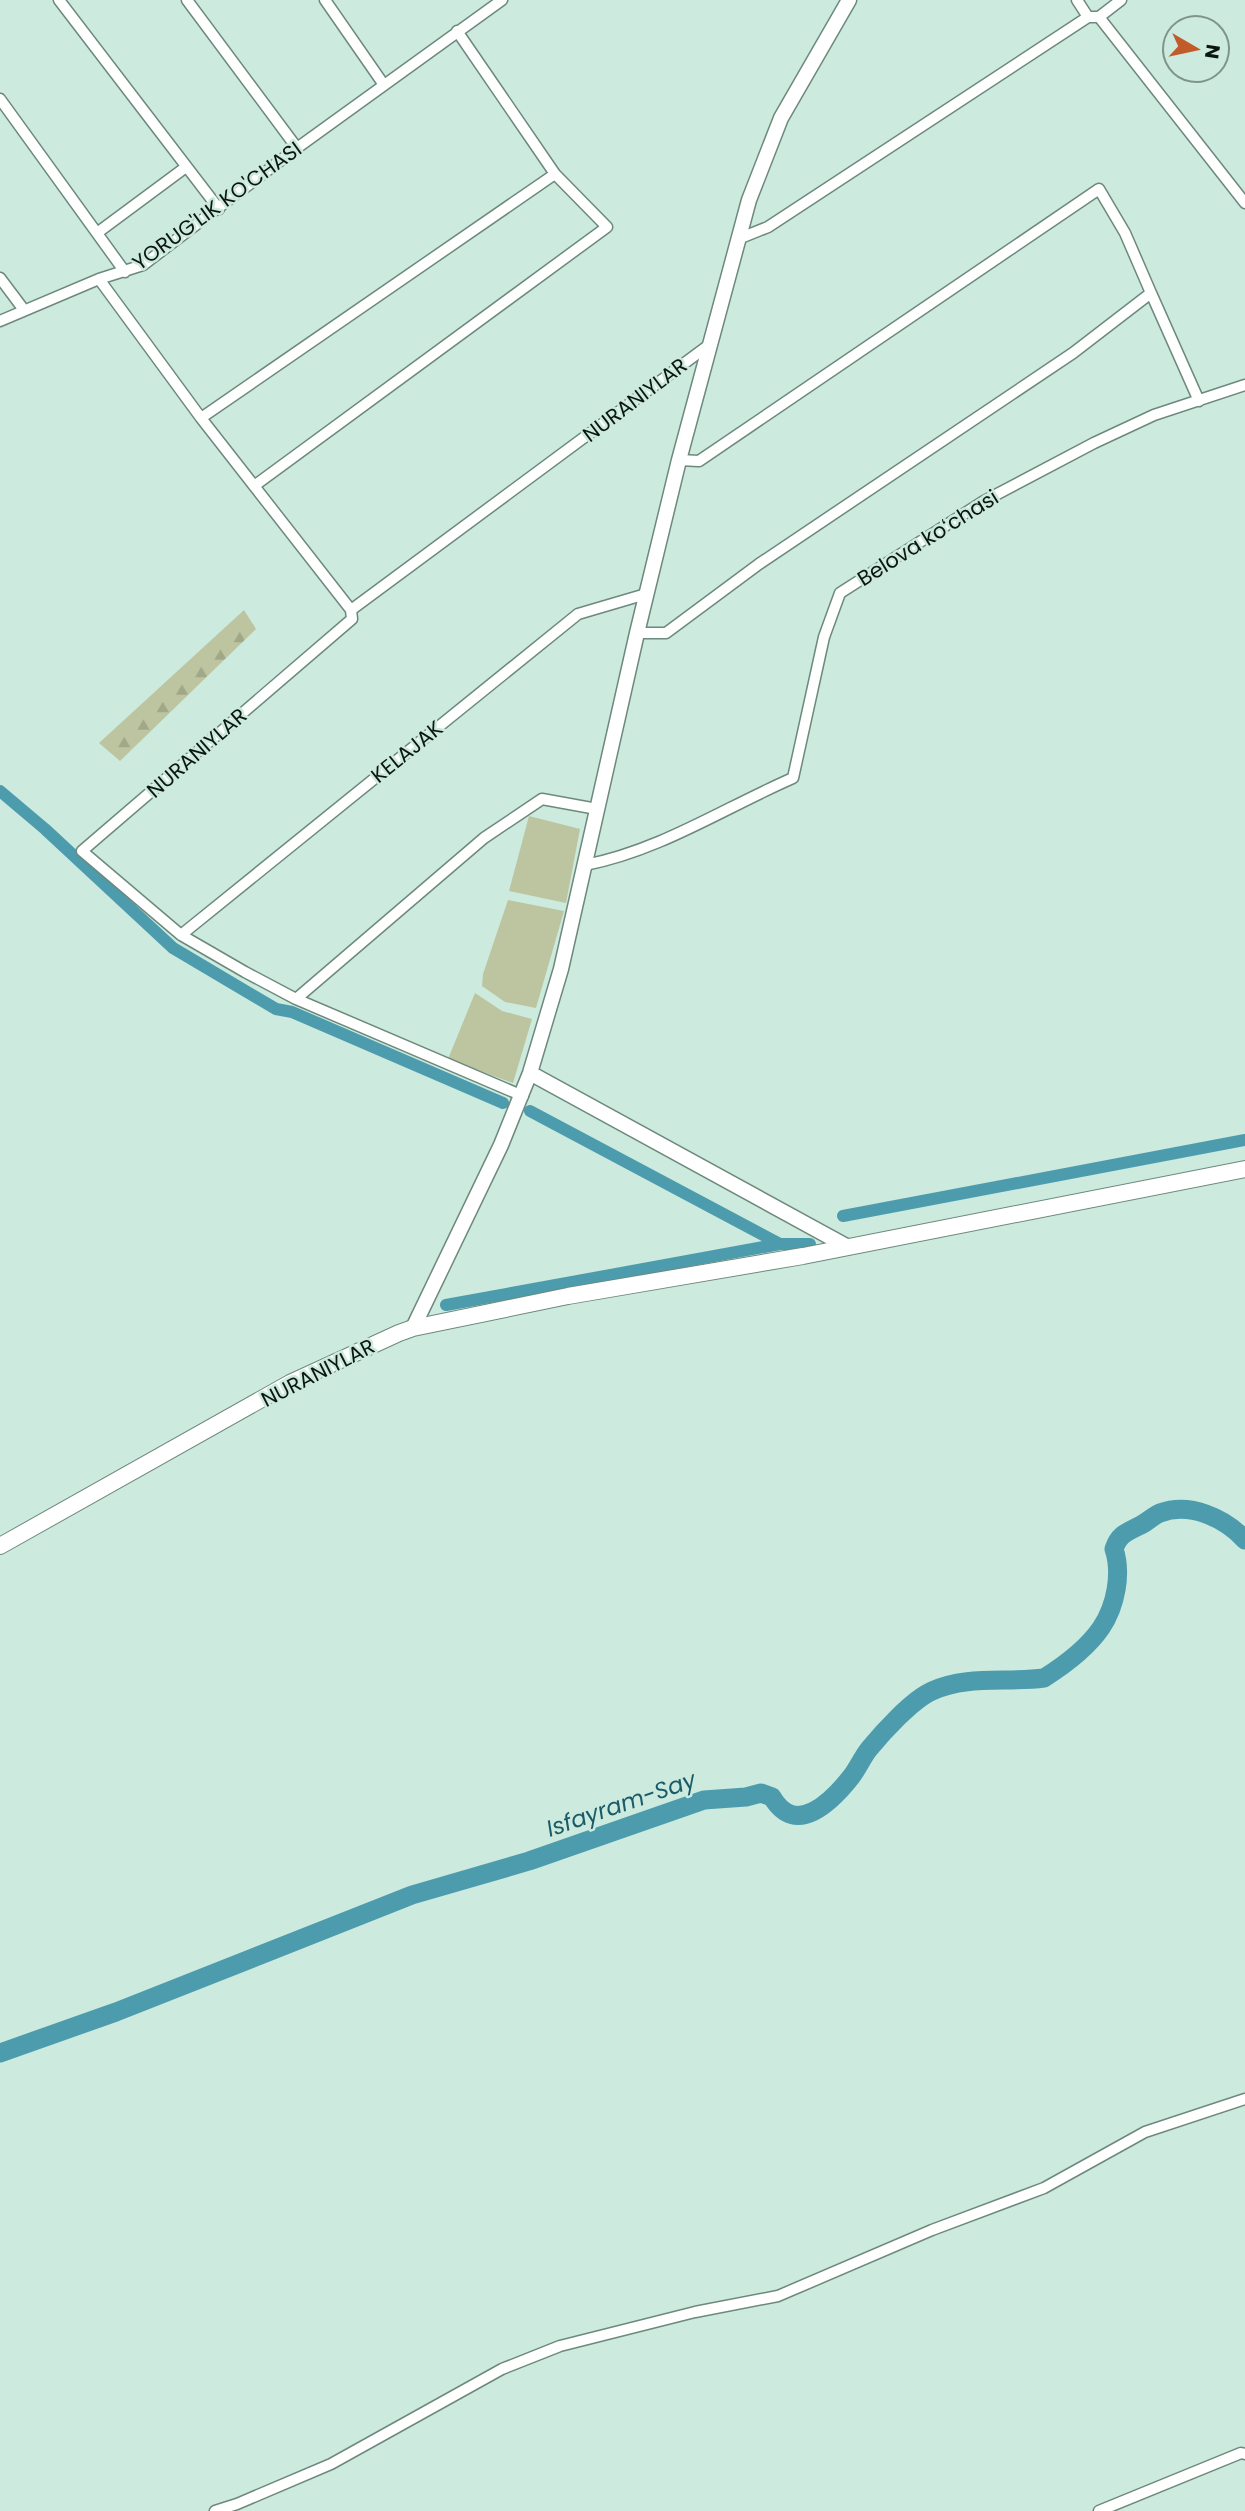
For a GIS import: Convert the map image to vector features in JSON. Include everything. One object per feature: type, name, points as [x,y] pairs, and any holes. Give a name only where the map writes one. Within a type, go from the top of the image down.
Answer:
[{"type":"main road","name":"NURANIYLAR","points":[[0,1546],[290,1383],[413,1328],[523,1096],[561,969],[646,594],[749,200],[781,118],[846,5]]},
{"type":"main road","points":[[530,1073],[848,1247]]},
{"type":"main road","points":[[413,1328],[568,1296],[848,1247],[1245,1169]]},
{"type":"street","points":[[59,0],[219,208]]},
{"type":"street","points":[[187,0],[297,148]]},
{"type":"street","points":[[325,0],[384,85]]},
{"type":"street","name":"YORUG'LIK KO'CHASI","points":[[0,321],[99,279],[143,265],[297,148],[502,0]]},
{"type":"street","points":[[846,5],[858,0]]},
{"type":"street","points":[[1077,0],[1244,199]]},
{"type":"street","points":[[738,239],[768,227],[1121,0]]},
{"type":"street","points":[[254,486],[607,227],[555,174],[457,31]]},
{"type":"street","points":[[0,99],[125,272]]},
{"type":"street","points":[[97,233],[186,167]]},
{"type":"street","points":[[201,418],[555,174]]},
{"type":"street","points":[[679,460],[699,461],[1099,189],[1125,233],[1199,401]]},
{"type":"street","points":[[0,278],[24,310]]},
{"type":"street","points":[[99,279],[201,418],[351,610]]},
{"type":"street","points":[[637,633],[666,633],[759,564],[1073,353],[1151,293]]},
{"type":"street","name":"NURANIYLAR","points":[[523,1096],[296,999],[181,935],[82,851],[352,619],[351,610],[709,345]]},
{"type":"street","name":"Belova koʻchasi","points":[[585,866],[615,859],[701,823],[793,778],[824,637],[840,593],[984,500],[1142,420],[1245,385]]},
{"type":"street","name":"KELAJAK","points":[[181,935],[578,614],[646,594]]},
{"type":"street","points":[[296,999],[484,838],[542,799],[597,809]]},
{"type":"street","points":[[215,2511],[331,2463],[502,2369],[548,2351],[695,2312],[778,2296],[932,2230],[1044,2188],[1145,2132],[1245,2099]]},
{"type":"street","points":[[1100,2511],[1241,2453],[1245,2454]]},
{"type":"green space","points":[[244,610],[256,629],[120,761],[99,743]]},
{"type":"green space","points":[[529,816],[580,829],[566,903],[509,891]]},
{"type":"green space","points":[[508,900],[564,911],[536,1008],[505,1002],[482,986],[483,974]]},
{"type":"green space","points":[[475,993],[502,1011],[532,1019],[513,1083],[448,1059]]},
{"type":"waterway","points":[[0,791],[45,829],[173,948],[276,1009],[292,1012],[503,1103]]},
{"type":"waterway","points":[[530,1111],[780,1244]]},
{"type":"waterway","points":[[843,1216],[1245,1140]]},
{"type":"waterway","points":[[446,1305],[780,1244],[810,1244]]},
{"type":"waterway","name":"Isfayram-Say","points":[[0,2053],[116,2012],[412,1895],[529,1861],[704,1800],[746,1797],[761,1793],[772,1797],[782,1809],[792,1815],[813,1811],[834,1796],[882,1734],[924,1695],[945,1686],[973,1681],[1044,1678],[1082,1649],[1101,1628],[1114,1600],[1117,1579],[1114,1549],[1118,1540],[1128,1532],[1160,1513],[1183,1509],[1217,1519],[1245,1540]]}]
